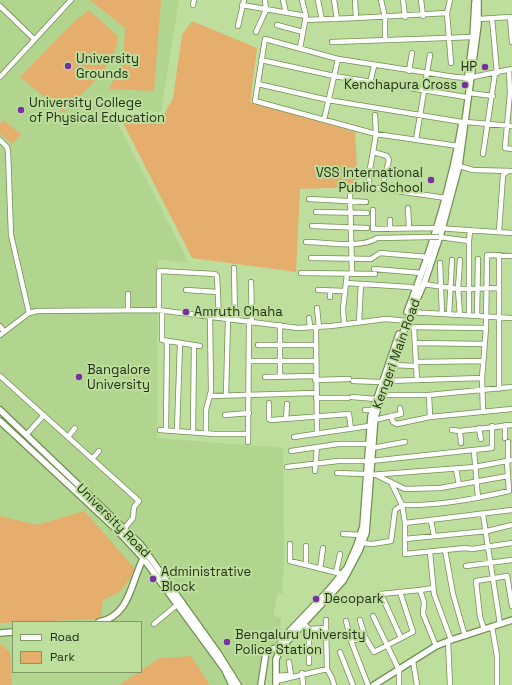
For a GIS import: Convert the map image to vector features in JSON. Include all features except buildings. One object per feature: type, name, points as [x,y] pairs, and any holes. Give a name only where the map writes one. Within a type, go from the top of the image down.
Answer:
[{"type":"main road","name":"Kengeri Main Road","points":[[470,77],[475,0]]},
{"type":"main road","name":"Kengeri Main Road","points":[[409,312],[459,166],[467,95],[479,18],[478,0]]},
{"type":"main road","name":"Kengeri Main Road","points":[[275,682],[273,656],[286,635],[339,574],[347,568],[360,535],[363,526],[370,446],[374,420],[384,381],[405,320],[423,284],[439,237],[439,228],[464,122]]},
{"type":"main road","name":"Kengeri Main Road","points":[[370,446],[369,426],[372,410],[392,364],[405,327],[405,320]]},
{"type":"main road","name":"University Road","points":[[0,410],[148,553],[225,670],[232,685]]},
{"type":"main road","name":"University Road","points":[[0,421],[116,529],[143,558],[229,668],[238,685]]},
{"type":"main road","name":"Kengeri Main Road","points":[[275,682],[276,659],[279,648],[304,624],[343,581],[363,543],[367,527],[368,475]]},
{"type":"main road","points":[[103,621],[110,619],[121,610],[132,590],[143,558],[148,553]]},
{"type":"main road","points":[[374,685],[382,683],[436,646],[512,620]]},
{"type":"main road","points":[[0,633],[12,632]]},
{"type":"main road","points":[[261,685],[265,654],[268,650],[279,648]]},
{"type":"street","points":[[0,77],[71,0]]},
{"type":"street","points":[[256,32],[266,10],[265,0]]},
{"type":"street","points":[[283,0],[286,13]]},
{"type":"street","points":[[300,48],[306,18],[302,0]]},
{"type":"street","points":[[318,0],[322,20]]},
{"type":"street","points":[[334,0],[337,19]]},
{"type":"street","points":[[356,0],[356,18]]},
{"type":"street","points":[[381,0],[385,17],[385,40]]},
{"type":"street","points":[[403,0],[405,17]]},
{"type":"street","points":[[421,0],[423,16]]},
{"type":"street","points":[[450,0],[447,14],[451,63]]},
{"type":"street","points":[[238,26],[243,3],[266,10],[322,20],[447,14]]},
{"type":"street","points":[[0,6],[34,39]]},
{"type":"street","points":[[479,18],[510,17],[512,42]]},
{"type":"street","points":[[483,154],[496,73],[492,18]]},
{"type":"street","points":[[278,26],[303,32]]},
{"type":"street","points":[[332,42],[473,37]]},
{"type":"street","points":[[458,146],[376,134],[255,101],[265,39],[338,59],[409,71],[470,77],[511,70],[510,126],[504,148],[512,149]]},
{"type":"street","points":[[409,71],[412,53]]},
{"type":"street","points":[[416,140],[430,55]]},
{"type":"street","points":[[324,120],[338,59]]},
{"type":"street","points":[[262,60],[334,76],[423,92],[493,96]]},
{"type":"street","points":[[370,83],[374,66]]},
{"type":"street","points":[[258,84],[328,100],[464,122],[510,126]]},
{"type":"street","points":[[375,115],[376,134],[369,174],[369,187],[446,198]]},
{"type":"street","points":[[0,140],[7,147],[8,152],[11,235],[29,313]]},
{"type":"street","points":[[373,152],[388,158],[384,179]]},
{"type":"street","points":[[459,166],[472,170],[509,171]]},
{"type":"street","points":[[499,232],[503,175],[509,171]]},
{"type":"street","points":[[344,324],[343,309],[346,283],[350,274],[351,259],[350,193]]},
{"type":"street","points":[[308,199],[366,202]]},
{"type":"street","points":[[408,208],[409,228]]},
{"type":"street","points":[[373,210],[373,229],[439,228],[512,232]]},
{"type":"street","points":[[316,212],[367,213]]},
{"type":"street","points":[[390,220],[390,229]]},
{"type":"street","points":[[312,226],[367,228]]},
{"type":"street","points":[[468,316],[470,230]]},
{"type":"street","points":[[306,242],[350,244],[371,243],[377,238],[393,237],[439,237],[469,241]]},
{"type":"street","points":[[310,258],[371,259],[380,253],[428,257]]},
{"type":"street","points":[[483,412],[482,361],[486,328],[487,255],[512,256]]},
{"type":"street","points":[[499,255],[499,389]]},
{"type":"street","points":[[477,316],[478,259]]},
{"type":"street","points":[[449,314],[452,260]]},
{"type":"street","points":[[460,260],[458,289],[460,315]]},
{"type":"street","points":[[440,263],[442,314]]},
{"type":"street","points":[[234,268],[235,320]]},
{"type":"street","points":[[200,346],[162,340],[159,271],[216,275],[219,318]]},
{"type":"street","points":[[301,273],[422,273]]},
{"type":"street","points":[[248,442],[251,282]]},
{"type":"street","points":[[346,283],[410,287],[416,289]]},
{"type":"street","points":[[359,322],[361,284]]},
{"type":"street","points":[[423,284],[458,289],[499,288]]},
{"type":"street","points":[[186,290],[218,292]]},
{"type":"street","points":[[318,290],[345,291]]},
{"type":"street","points":[[330,291],[330,297]]},
{"type":"street","points":[[128,294],[128,310]]},
{"type":"street","points":[[317,308],[315,345],[317,433]]},
{"type":"street","points":[[0,326],[2,334],[29,313],[37,310],[161,310],[250,322],[310,327],[386,319],[405,320]]},
{"type":"street","points":[[409,312],[512,318]]},
{"type":"street","points":[[206,433],[206,410],[210,396],[210,316]]},
{"type":"street","points":[[309,318],[310,327]]},
{"type":"street","points":[[226,395],[228,319]]},
{"type":"street","points":[[280,325],[280,376]]},
{"type":"street","points":[[405,327],[486,328]]},
{"type":"street","points":[[414,328],[417,380]]},
{"type":"street","points":[[166,430],[167,342]]},
{"type":"street","points":[[178,431],[180,343]]},
{"type":"street","points":[[416,343],[484,344]]},
{"type":"street","points":[[193,432],[194,345]]},
{"type":"street","points":[[258,345],[315,345]]},
{"type":"street","points":[[249,361],[315,361]]},
{"type":"street","points":[[392,364],[482,361]]},
{"type":"street","points":[[0,376],[139,501],[134,507],[133,518],[124,529]]},
{"type":"street","points":[[265,377],[280,376],[384,381],[482,378]]},
{"type":"street","points":[[381,395],[429,395],[512,388]]},
{"type":"street","points":[[210,396],[250,394],[316,395],[376,399]]},
{"type":"street","points":[[429,395],[430,417]]},
{"type":"street","points":[[269,403],[269,419],[286,420],[349,414],[351,429]]},
{"type":"street","points":[[286,420],[287,404]]},
{"type":"street","points":[[374,420],[401,414],[400,408]]},
{"type":"street","points":[[365,410],[372,410]]},
{"type":"street","points":[[391,416],[393,422],[398,424],[430,417],[512,410]]},
{"type":"street","points":[[225,415],[249,413]]},
{"type":"street","points":[[26,435],[44,415]]},
{"type":"street","points":[[452,430],[460,431],[512,424]]},
{"type":"street","points":[[363,543],[372,544],[391,541],[395,510],[402,505],[434,504],[478,498],[510,491],[508,476],[509,461],[505,425]]},
{"type":"street","points":[[294,437],[369,426]]},
{"type":"street","points":[[288,467],[316,463],[369,461],[492,448],[492,426]]},
{"type":"street","points":[[68,437],[75,428]]},
{"type":"street","points":[[479,428],[481,439]]},
{"type":"street","points":[[160,430],[248,434]]},
{"type":"street","points":[[460,431],[461,443]]},
{"type":"street","points":[[291,450],[338,444],[370,446],[405,442]]},
{"type":"street","points":[[315,471],[317,447]]},
{"type":"street","points":[[92,459],[99,451]]},
{"type":"street","points":[[474,451],[478,498]]},
{"type":"street","points":[[337,473],[377,476],[475,467],[509,461]]},
{"type":"street","points":[[456,469],[459,484]]},
{"type":"street","points":[[377,476],[404,489],[440,488],[508,476]]},
{"type":"street","points":[[391,482],[402,505],[405,523],[405,554],[465,548],[472,549],[512,543]]},
{"type":"street","points":[[405,523],[483,515],[512,510]]},
{"type":"street","points":[[483,515],[487,531],[492,578],[500,624]]},
{"type":"street","points":[[431,521],[434,536]]},
{"type":"street","points":[[405,539],[487,531],[512,525]]},
{"type":"street","points":[[343,534],[360,535]]},
{"type":"street","points":[[290,544],[290,561],[339,574],[340,554]]},
{"type":"street","points":[[306,546],[306,565]]},
{"type":"street","points":[[320,568],[323,548]]},
{"type":"street","points":[[445,550],[453,594],[465,636]]},
{"type":"street","points":[[430,552],[434,588],[450,640],[450,685]]},
{"type":"street","points":[[466,566],[512,560]]},
{"type":"street","points":[[484,629],[480,617],[476,580],[510,575],[512,606]]},
{"type":"street","points":[[401,638],[381,594],[434,588]]},
{"type":"street","points":[[420,590],[424,602],[423,614],[436,646]]},
{"type":"street","points":[[360,620],[365,637],[374,652],[413,632],[400,592]]},
{"type":"street","points":[[154,624],[178,604]]},
{"type":"street","points":[[373,616],[386,646],[399,670],[399,685]]},
{"type":"street","points":[[326,620],[327,669],[334,685]]},
{"type":"street","points":[[346,621],[351,641],[368,685]]},
{"type":"street","points":[[304,624],[310,629],[326,628]]},
{"type":"street","points":[[492,627],[497,656],[497,685]]},
{"type":"street","points":[[309,663],[310,629]]},
{"type":"street","points":[[351,641],[365,637]]},
{"type":"street","points":[[340,652],[353,685]]},
{"type":"street","points":[[413,661],[417,685]]},
{"type":"street","points":[[275,682],[291,675],[289,662]]},
{"type":"street","points":[[275,682],[302,673],[327,669]]},
{"type":"street","points":[[302,673],[303,685]]},
{"type":"shaded area","name":"Bangalore University","points":[[0,0],[179,0],[161,112],[110,108],[189,263],[158,259],[157,438],[283,448],[284,561],[282,594],[278,593],[273,616],[281,618],[280,636],[274,644],[267,645],[262,652],[259,685],[0,685]]},
{"type":"green space","points":[[90,0],[161,0],[154,91],[109,89],[123,62],[125,28]]},
{"type":"green space","name":"University Grounds","points":[[89,10],[118,36],[116,47],[112,58],[105,68],[64,113],[20,77],[75,21]]},
{"type":"green space","points":[[192,21],[257,48],[250,102],[355,132],[358,187],[300,189],[296,272],[192,258],[121,119],[162,118],[173,98],[182,35]]},
{"type":"green space","points":[[3,120],[21,134],[13,144],[0,134],[0,124]]},
{"type":"green space","points":[[84,511],[136,570],[120,592],[103,600],[100,619],[12,621],[12,623],[0,623],[0,516],[37,525]]},
{"type":"green space","points":[[0,644],[10,652],[12,685],[0,685]]},
{"type":"green space","points":[[191,656],[210,685],[119,685],[137,673],[142,673],[142,670],[160,658]]},
{"type":"place","name":"University Grounds","points":[[68,66]]},
{"type":"place","name":"HP","points":[[485,67]]},
{"type":"place","name":"Kenchapura Cross","points":[[465,85]]},
{"type":"place","name":"University College of Physical Education","points":[[21,110]]},
{"type":"place","name":"VSS International Public School","points":[[431,180]]},
{"type":"place","name":"Amruth Chaha","points":[[186,312]]},
{"type":"place","name":"Bangalore University","points":[[79,377]]},
{"type":"place","name":"Administrative Block","points":[[153,579]]},
{"type":"place","name":"Decopark","points":[[316,599]]},
{"type":"place","name":"Bengaluru University Police Station","points":[[227,642]]}]
